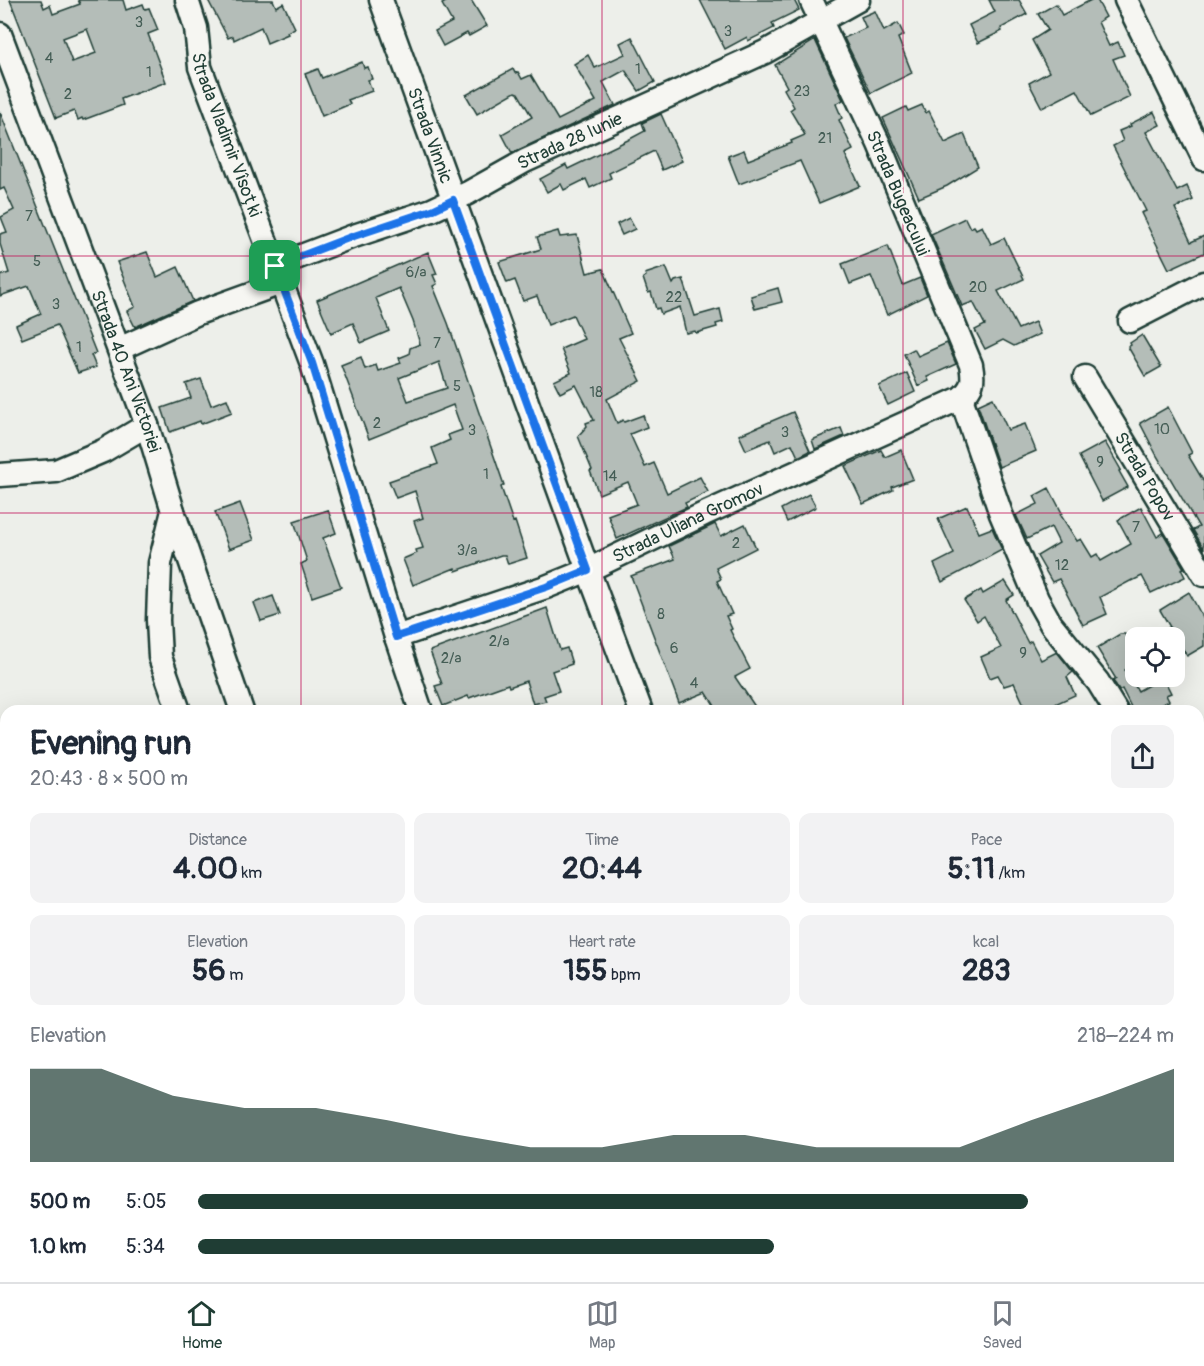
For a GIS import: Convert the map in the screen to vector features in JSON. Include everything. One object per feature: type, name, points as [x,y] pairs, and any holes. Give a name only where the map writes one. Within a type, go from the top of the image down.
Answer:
[{"type":"street","name":"Strada Vladimir Vîsoțki","points":[[187,0],[196,28],[200,67],[312,363],[419,705]]},
{"type":"street","name":"Strada Vinnic","points":[[381,0],[639,705]]},
{"type":"street","name":"Strada 28 Iunie","points":[[119,349],[198,313],[351,237],[432,210],[590,130],[765,52],[816,10],[858,0]]},
{"type":"street","points":[[1126,0],[1204,159]]},
{"type":"street","name":"Strada Bugeacului","points":[[816,10],[879,144],[971,365],[974,380],[965,394],[1001,514],[1037,599],[1051,624],[1098,682],[1112,705]]},
{"type":"street","name":"Strada 40 Ani Victoriei","points":[[0,34],[147,425],[173,511],[240,705]]},
{"type":"street","points":[[1130,321],[1204,283]]},
{"type":"street","name":"Strada Popov","points":[[1085,377],[1204,575]]},
{"type":"street","name":"Strada Uliana Gromov","points":[[396,637],[546,587],[588,570],[965,394]]},
{"type":"street","points":[[0,475],[56,471],[103,451],[147,425]]},
{"type":"street","points":[[173,511],[160,563],[158,620],[160,657],[177,705]]},
{"type":"building","points":[[10,0],[41,0],[44,8],[50,5],[53,14],[80,4],[78,0],[123,0],[126,10],[143,4],[145,9],[149,8],[158,30],[148,34],[166,82],[121,99],[123,105],[83,120],[82,118],[78,120],[74,111],[56,118]],"holes":[[[87,29],[96,53],[72,62],[63,38]]]},
{"type":"building","points":[[208,0],[273,0],[276,7],[283,3],[295,28],[287,32],[288,34],[267,43],[261,27],[234,40],[233,36],[228,38]]},
{"type":"building","points":[[449,0],[471,0],[487,26],[469,36],[467,33],[443,46],[435,31],[452,22],[442,4]]},
{"type":"building","points":[[700,0],[794,0],[799,10],[772,23],[774,28],[748,41],[747,37],[725,49]]},
{"type":"building","points":[[989,0],[1019,0],[1027,14],[1001,28],[1002,31],[978,43],[969,25],[995,12]]},
{"type":"building","points":[[1091,0],[1097,0],[1106,17],[1098,22],[1109,46],[1118,42],[1124,55],[1113,59],[1130,97],[1091,116],[1077,90],[1042,108],[1029,83],[1049,72],[1032,40],[1048,30],[1038,14],[1056,4],[1062,15]]},
{"type":"building","points":[[875,11],[884,31],[898,23],[904,35],[898,38],[912,73],[871,93],[844,38],[866,28],[861,17]]},
{"type":"building","points":[[632,37],[655,82],[639,91],[625,70],[603,82],[615,105],[512,153],[502,134],[532,117],[518,93],[515,92],[477,114],[466,95],[513,69],[522,79],[531,75],[558,120],[596,101],[574,64],[588,55],[595,68],[625,54],[620,43]]},
{"type":"building","points":[[815,40],[843,100],[836,104],[842,118],[839,120],[853,150],[845,154],[860,186],[819,203],[800,161],[739,184],[728,156],[744,150],[748,160],[792,143],[791,141],[805,135],[790,110],[794,107],[784,89],[787,87],[775,65]]},
{"type":"building","points":[[362,62],[364,68],[368,67],[372,79],[368,80],[372,91],[348,100],[350,104],[322,116],[305,74],[318,69],[322,78]]},
{"type":"building","points":[[922,105],[926,113],[929,111],[945,143],[964,134],[978,167],[947,186],[919,198],[883,118],[906,107],[908,111]]},
{"type":"building","points":[[0,112],[96,353],[91,355],[96,367],[78,373],[57,325],[22,339],[16,325],[41,314],[29,286],[0,296],[0,276],[9,273],[0,244],[0,234],[7,232],[1,217],[14,210],[4,188],[0,190]]},
{"type":"building","points":[[1154,112],[1160,125],[1146,132],[1177,191],[1187,186],[1193,200],[1175,208],[1191,242],[1204,236],[1204,253],[1169,269],[1141,213],[1146,211],[1113,146],[1123,141],[1119,131]]},
{"type":"building","points":[[661,114],[682,161],[662,170],[654,151],[609,173],[611,178],[590,188],[586,179],[564,190],[561,184],[547,192],[540,179],[566,165],[568,169],[645,131],[642,123]]},
{"type":"building","points":[[629,218],[635,229],[622,235],[617,224]]},
{"type":"building","points":[[965,218],[970,228],[974,226],[976,229],[982,226],[991,244],[1004,238],[1024,279],[998,291],[1018,329],[1035,322],[1040,334],[1014,346],[1003,340],[985,349],[975,330],[985,325],[973,302],[962,306],[931,234]]},
{"type":"building","points":[[558,231],[560,237],[577,235],[587,273],[603,269],[631,333],[619,338],[641,381],[607,399],[617,423],[643,415],[647,427],[630,434],[645,467],[654,463],[667,493],[700,477],[708,492],[685,503],[687,507],[617,539],[608,515],[637,504],[628,482],[599,494],[578,436],[587,426],[586,423],[594,420],[576,385],[560,393],[554,381],[571,373],[561,349],[584,339],[573,315],[548,325],[537,296],[523,301],[515,280],[507,283],[499,262],[541,249],[537,237]]},
{"type":"building","points":[[888,246],[903,285],[920,278],[927,295],[887,315],[871,276],[850,284],[842,264]]},
{"type":"building","points":[[147,252],[157,277],[178,267],[193,301],[135,327],[127,311],[135,307],[117,262]]},
{"type":"building","points":[[428,252],[437,274],[433,275],[437,284],[433,286],[504,485],[501,487],[527,558],[508,564],[505,555],[501,555],[456,571],[455,568],[413,585],[403,559],[423,548],[414,521],[423,518],[415,491],[396,498],[389,481],[438,464],[432,448],[450,440],[448,435],[462,430],[453,405],[369,439],[341,365],[361,357],[365,369],[376,365],[378,371],[401,363],[399,358],[409,354],[410,348],[420,344],[413,321],[399,288],[376,298],[389,331],[361,343],[353,323],[331,333],[317,300]],"holes":[[[439,362],[447,388],[408,401],[399,378]]]},
{"type":"building","points":[[666,267],[673,284],[683,279],[695,316],[720,309],[723,322],[716,324],[717,327],[696,333],[695,331],[686,333],[680,307],[661,314],[659,308],[656,309],[651,292],[648,293],[643,278],[645,274]]},
{"type":"building","points":[[778,288],[782,302],[755,309],[751,296]]},
{"type":"building","points":[[1142,335],[1161,367],[1145,376],[1128,347]]},
{"type":"building","points":[[947,343],[956,364],[927,377],[929,381],[918,386],[904,354],[914,349],[918,356]]},
{"type":"building","points":[[907,373],[915,392],[888,405],[879,386]]},
{"type":"building","points":[[201,379],[211,405],[227,399],[232,412],[201,424],[200,421],[170,432],[162,408],[191,398],[186,384]]},
{"type":"building","points":[[993,398],[1008,430],[1025,424],[1036,451],[999,467],[978,405]]},
{"type":"building","points":[[1168,407],[1192,453],[1188,455],[1204,482],[1204,549],[1193,530],[1199,527],[1140,423]]},
{"type":"building","points":[[793,412],[810,451],[798,457],[792,444],[775,452],[770,440],[746,450],[739,435]]},
{"type":"building","points":[[841,428],[844,436],[815,449],[812,440]]},
{"type":"building","points":[[1105,442],[1128,487],[1102,501],[1079,456]]},
{"type":"building","points":[[881,450],[885,457],[901,450],[913,479],[892,487],[893,490],[863,504],[845,466]]},
{"type":"building","points":[[1049,488],[1062,513],[1060,514],[1077,541],[1081,539],[1092,557],[1097,554],[1101,561],[1131,544],[1118,520],[1141,507],[1157,537],[1163,533],[1184,568],[1181,569],[1185,577],[1151,593],[1142,576],[1132,580],[1100,597],[1107,614],[1083,625],[1059,579],[1052,582],[1037,556],[1059,543],[1051,527],[1027,539],[1016,515],[1038,504],[1034,496]]},
{"type":"building","points":[[809,494],[816,507],[787,522],[781,509]]},
{"type":"building","points":[[240,503],[254,540],[229,549],[215,512]]},
{"type":"building","points":[[967,506],[979,533],[992,528],[1002,550],[942,582],[934,564],[954,554],[938,519]]},
{"type":"building","points":[[328,510],[336,533],[323,538],[341,587],[312,597],[301,564],[307,561],[294,521]]},
{"type":"building","points":[[715,524],[721,536],[745,524],[756,548],[716,568],[721,579],[717,581],[732,614],[726,616],[732,629],[730,630],[750,669],[735,677],[754,705],[714,705],[706,692],[679,703],[631,576],[675,559],[669,546]]},
{"type":"building","points":[[1005,581],[1014,595],[1006,600],[1028,643],[1031,641],[1041,660],[1057,652],[1073,672],[1067,677],[1075,695],[1053,705],[1024,705],[1014,683],[1004,686],[998,675],[990,678],[981,657],[1001,648],[984,616],[977,621],[964,600],[981,590],[983,594]]},
{"type":"building","points":[[1189,592],[1204,620],[1204,646],[1187,656],[1185,627],[1170,627],[1160,610]]},
{"type":"building","points":[[273,596],[280,615],[261,621],[254,603]]},
{"type":"building","points":[[547,608],[560,650],[567,648],[572,664],[552,671],[559,691],[544,696],[546,701],[533,704],[526,681],[509,687],[508,684],[443,705],[435,686],[442,684],[430,651]]},
{"type":"building","points":[[1120,634],[1125,634],[1125,687],[1136,687],[1138,691],[1145,687],[1168,687],[1171,693],[1166,695],[1169,701],[1161,705],[1130,705],[1122,689],[1119,691],[1113,681],[1116,679],[1097,648]]},
{"type":"route","points":[[453,200],[588,570],[546,587],[396,637],[312,363],[275,266],[432,210],[453,200]]}]
